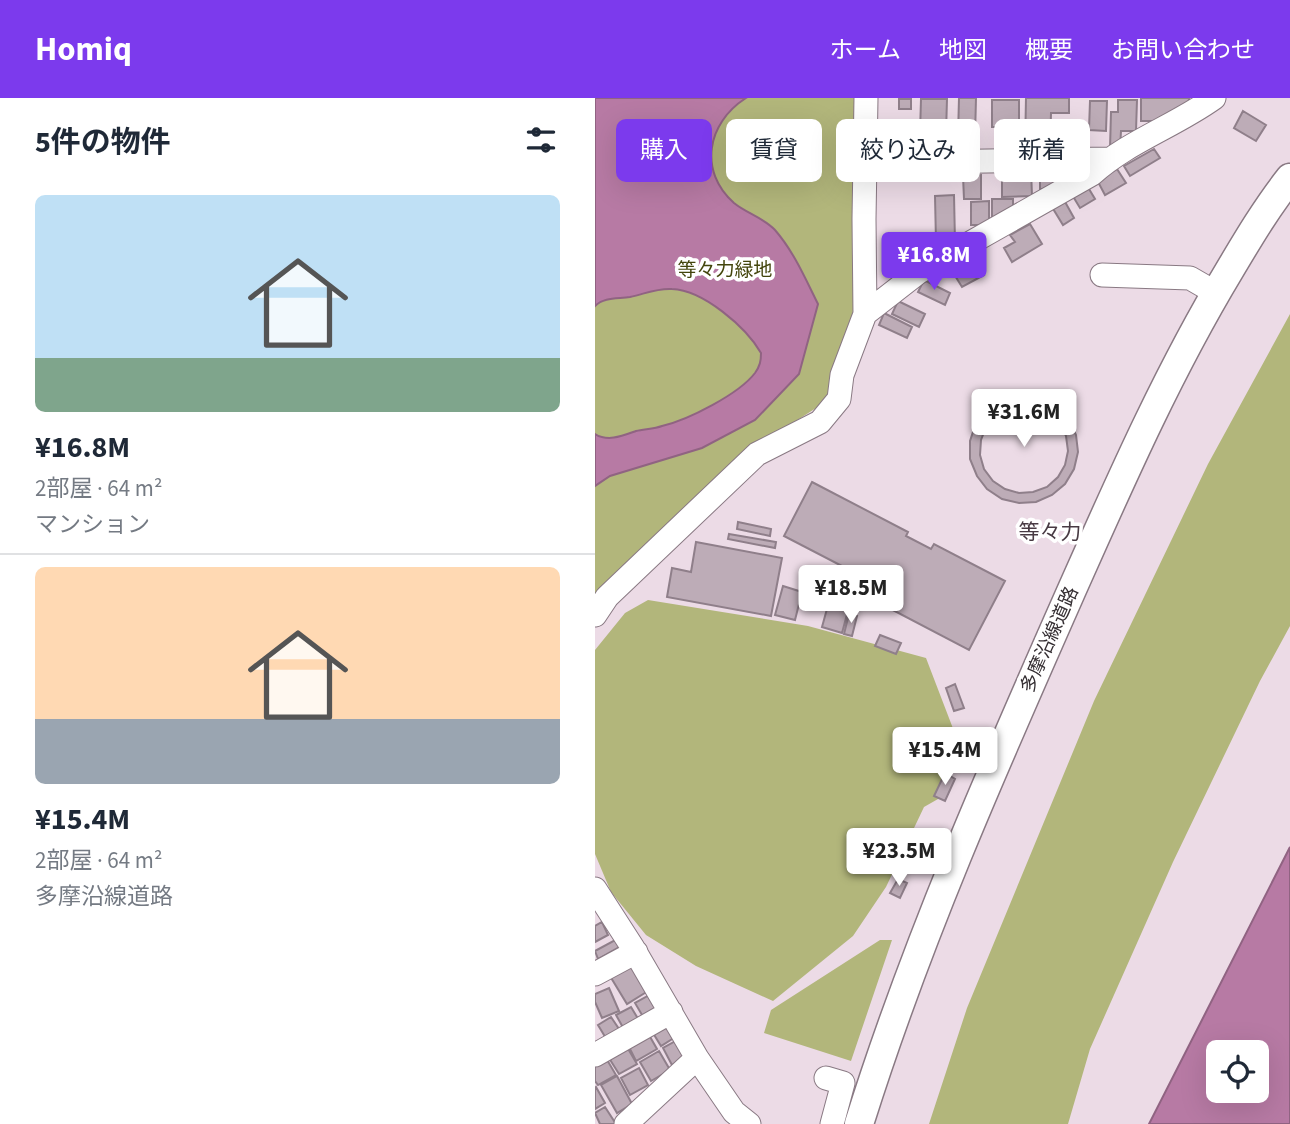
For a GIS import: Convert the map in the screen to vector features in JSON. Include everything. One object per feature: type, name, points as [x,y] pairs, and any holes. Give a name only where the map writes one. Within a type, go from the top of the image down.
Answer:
[{"type":"main road","name":"多摩沿線道路","points":[[859,1124],[930,921],[993,768],[1158,402],[1216,293],[1251,234],[1290,178]]},
{"type":"street","points":[[866,98],[866,119]]},
{"type":"street","points":[[865,314],[919,272],[1091,174],[1108,159],[1194,112],[1214,98]]},
{"type":"street","points":[[980,161],[1108,159]]},
{"type":"street","points":[[595,615],[607,597],[757,454],[820,422],[839,399],[842,375],[865,314],[866,182]]},
{"type":"street","points":[[1103,275],[1189,278],[1216,293]]},
{"type":"street","points":[[595,889],[636,952],[697,1058],[734,1112],[749,1124]]},
{"type":"street","points":[[595,974],[636,952]]},
{"type":"street","points":[[595,1055],[671,1012]]},
{"type":"street","points":[[626,1124],[697,1058]]},
{"type":"street","points":[[826,1078],[843,1083],[832,1124]]},
{"type":"green space","name":"等々力緑地","points":[[595,98],[856,98],[856,119],[836,119],[836,182],[855,182],[852,225],[856,268],[852,323],[827,401],[732,462],[603,590],[595,602]]},
{"type":"green space","points":[[1290,314],[1290,626],[1260,681],[1173,862],[1090,1049],[1068,1124],[929,1124],[967,1008],[1094,701],[1208,464]]},
{"type":"green space","points":[[648,600],[808,626],[926,658],[962,752],[938,799],[924,807],[886,887],[853,936],[773,1001],[696,966],[646,935],[611,892],[595,854],[595,650],[625,613]]},
{"type":"green space","points":[[880,940],[892,940],[851,1061],[764,1033],[771,1010]]},
{"type":"shaded area","points":[[595,98],[746,98],[723,120],[712,148],[712,119],[616,119],[616,182],[712,182],[712,162],[715,177],[734,203],[766,222],[782,238],[818,304],[799,374],[755,420],[702,448],[610,476],[595,486],[595,434],[605,438],[615,437],[673,423],[699,412],[747,381],[758,368],[761,353],[745,332],[723,312],[684,291],[661,289],[607,300],[595,306]]},
{"type":"shaded area","points":[[1290,847],[1290,1124],[1149,1124]]},
{"type":"building","points":[[959,98],[976,98],[975,119],[958,119]]},
{"type":"building","points":[[1026,98],[1069,98],[1069,113],[1051,113],[1051,119],[1026,119]]},
{"type":"building","points":[[1141,98],[1189,98],[1188,112],[1170,112],[1170,117],[1160,117],[1160,121],[1141,121]]},
{"type":"building","points":[[899,99],[911,99],[911,109],[899,109]]},
{"type":"building","points":[[921,99],[947,99],[946,119],[920,119]]},
{"type":"building","points":[[992,100],[1019,100],[1019,119],[994,119],[992,127]]},
{"type":"building","points":[[1118,100],[1137,100],[1136,131],[1121,131],[1120,149],[1110,149],[1111,112],[1118,112]]},
{"type":"building","points":[[1090,101],[1107,101],[1106,131],[1090,130]]},
{"type":"building","points":[[1243,111],[1266,125],[1256,141],[1234,128]]},
{"type":"building","points":[[1154,149],[1160,158],[1130,176],[1124,166]]},
{"type":"building","points":[[1117,169],[1126,183],[1105,195],[1097,180]]},
{"type":"building","points":[[980,175],[981,199],[964,199],[963,182],[980,182]]},
{"type":"building","points":[[1002,182],[1031,182],[1032,196],[1002,197]]},
{"type":"building","points":[[1040,182],[1066,182],[1055,189],[1040,189]]},
{"type":"building","points":[[1086,184],[1095,199],[1080,208],[1071,193]]},
{"type":"building","points":[[954,195],[955,242],[936,242],[935,196]]},
{"type":"building","points":[[992,199],[1013,199],[1013,212],[992,225]]},
{"type":"building","points":[[1064,200],[1074,218],[1063,225],[1052,207]]},
{"type":"building","points":[[989,201],[989,225],[971,225],[971,202]]},
{"type":"building","points":[[1030,224],[1042,244],[1012,262],[1004,248],[1015,242],[1010,235]]},
{"type":"building","points":[[972,253],[984,275],[962,287],[949,266]]},
{"type":"building","points":[[924,280],[950,293],[945,305],[918,292]]},
{"type":"building","points":[[898,301],[925,314],[919,327],[892,314]]},
{"type":"building","points":[[884,313],[912,327],[907,338],[879,325]]},
{"type":"building","points":[[1020,394],[1039,396],[1056,404],[1068,418],[1076,435],[1078,452],[1074,469],[1065,484],[1052,495],[1036,502],[1019,503],[1002,499],[987,489],[977,476],[970,459],[970,441],[976,423],[987,408],[1002,398]],"holes":[[[1036,406],[1060,423],[1066,436],[1068,451],[1065,465],[1058,477],[1047,487],[1019,493],[1005,489],[993,481],[984,469],[980,455],[981,440],[995,415],[1007,408]]]},
{"type":"building","points":[[812,482],[908,532],[906,536],[931,549],[934,544],[1005,581],[969,650],[887,607],[894,593],[784,536]]},
{"type":"building","points":[[738,522],[771,529],[770,536],[737,529]]},
{"type":"building","points":[[729,534],[776,542],[775,548],[728,539]]},
{"type":"building","points":[[696,542],[782,558],[771,616],[667,597],[672,568],[691,572]]},
{"type":"building","points":[[783,586],[802,592],[795,620],[775,615]]},
{"type":"building","points":[[830,598],[850,603],[842,633],[822,627]]},
{"type":"building","points":[[849,614],[857,616],[852,636],[844,634]]},
{"type":"building","points":[[880,635],[901,643],[896,654],[875,646]]},
{"type":"building","points":[[955,684],[964,708],[954,711],[946,688]]},
{"type":"building","points":[[945,773],[955,779],[945,801],[934,796]]},
{"type":"building","points":[[921,833],[928,837],[921,851],[914,847]]},
{"type":"building","points":[[898,879],[907,883],[900,898],[890,893]]},
{"type":"building","points":[[602,922],[608,935],[595,942],[595,926]]},
{"type":"building","points":[[617,939],[621,946],[598,959],[595,951]]},
{"type":"building","points":[[631,963],[648,991],[627,1004],[610,976]]},
{"type":"building","points":[[609,988],[619,1011],[602,1018],[595,1002],[595,994]]},
{"type":"building","points":[[653,993],[663,1009],[645,1020],[635,1003]]},
{"type":"building","points":[[631,1007],[640,1022],[625,1031],[616,1015]]},
{"type":"building","points":[[611,1017],[621,1032],[607,1040],[598,1025]]},
{"type":"building","points":[[670,1023],[677,1036],[661,1046],[653,1033]]},
{"type":"building","points":[[649,1035],[657,1049],[636,1061],[629,1047]]},
{"type":"building","points":[[681,1038],[690,1054],[672,1065],[663,1048]]},
{"type":"building","points":[[627,1047],[637,1064],[619,1074],[609,1058]]},
{"type":"building","points":[[659,1051],[670,1070],[651,1081],[640,1062]]},
{"type":"building","points":[[606,1058],[616,1075],[598,1085],[595,1081],[595,1065]]},
{"type":"building","points":[[639,1068],[648,1085],[630,1095],[621,1078]]},
{"type":"building","points":[[617,1076],[632,1104],[617,1113],[601,1085]]},
{"type":"building","points":[[595,1088],[605,1103],[595,1109]]},
{"type":"building","points":[[605,1107],[616,1124],[600,1124],[595,1113]]},
{"type":"district","name":"等々力","points":[[1050,532]]}]
